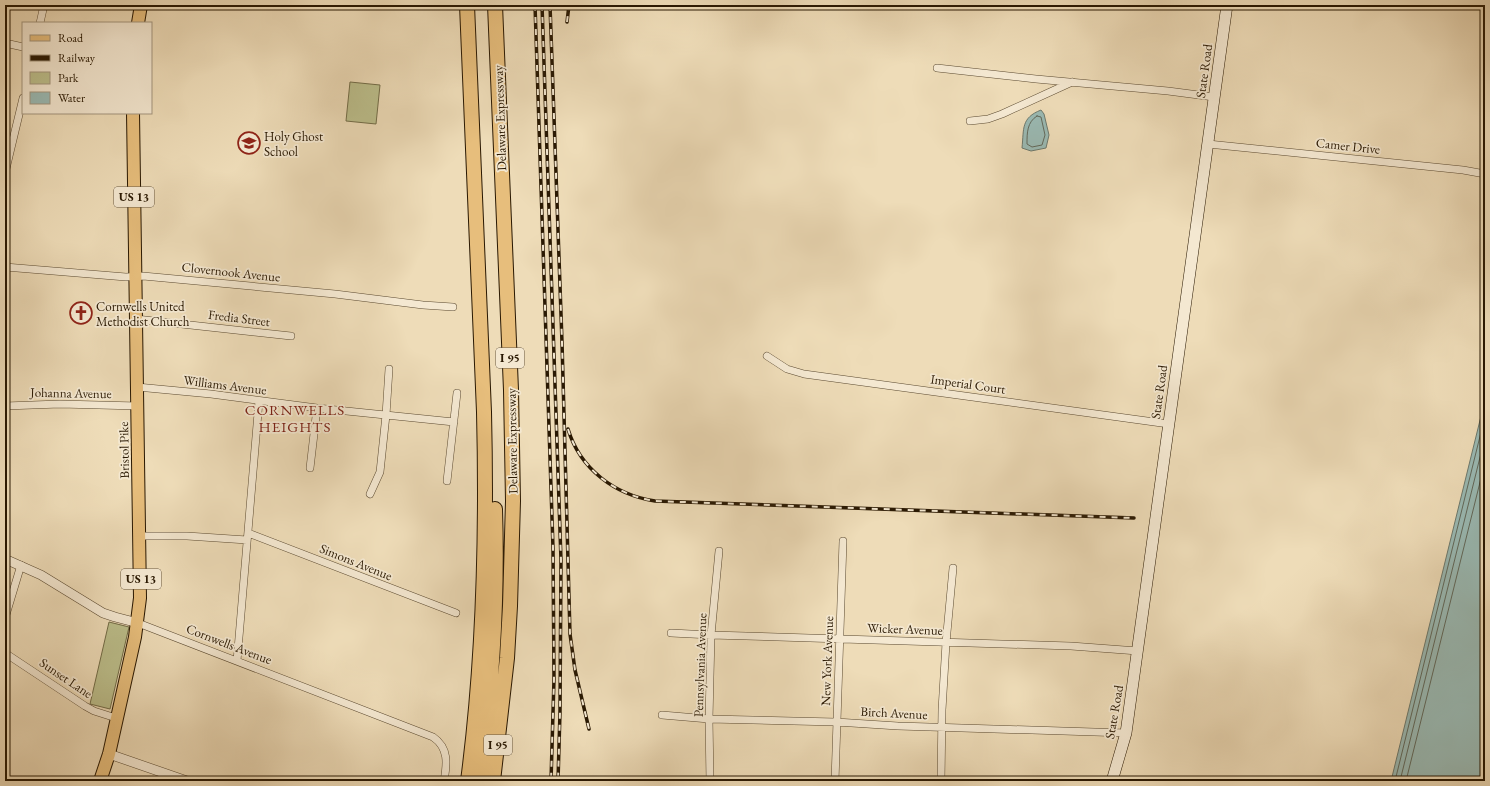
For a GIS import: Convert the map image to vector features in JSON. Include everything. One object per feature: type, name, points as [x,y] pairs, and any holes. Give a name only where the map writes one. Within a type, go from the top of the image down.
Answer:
[{"type":"highway","name":"Delaware Expressway","points":[[467,5],[484,412],[486,523],[483,600],[474,737],[468,781]]},
{"type":"highway","name":"Delaware Expressway","points":[[493,781],[507,658],[511,599],[513,501],[511,390],[495,5]]},
{"type":"highway","points":[[479,295],[488,339],[496,566],[493,666],[487,730],[480,781]]},
{"type":"main road","points":[[138,22],[141,5]]},
{"type":"main road","name":"State Road","points":[[1112,781],[1126,732],[1227,5]]},
{"type":"main road","name":"Bristol Pike","points":[[100,781],[109,754],[138,623],[140,586],[133,114]]},
{"type":"street","points":[[40,22],[44,5]]},
{"type":"street","points":[[5,43],[22,46]]},
{"type":"street","points":[[937,68],[1214,97]]},
{"type":"street","points":[[970,121],[988,119],[1002,114],[1073,82]]},
{"type":"street","points":[[5,173],[22,102]]},
{"type":"street","name":"Camer Drive","points":[[1208,144],[1463,170],[1485,174]]},
{"type":"street","name":"Clovernook Avenue","points":[[5,267],[126,277],[145,276],[453,307]]},
{"type":"street","name":"Fredia Street","points":[[136,319],[291,336]]},
{"type":"street","name":"Imperial Court","points":[[767,356],[787,368],[804,374],[1169,424]]},
{"type":"street","points":[[370,494],[380,472],[389,369]]},
{"type":"street","name":"Williams Avenue","points":[[137,388],[211,394],[318,408],[454,422]]},
{"type":"street","points":[[447,481],[457,393]]},
{"type":"street","points":[[237,661],[259,401]]},
{"type":"street","name":"Johanna Avenue","points":[[5,406],[60,404],[138,406]]},
{"type":"street","points":[[310,468],[318,408]]},
{"type":"street","name":"Simons Avenue","points":[[140,536],[248,536],[456,613]]},
{"type":"street","name":"New York Avenue","points":[[835,781],[842,541]]},
{"type":"street","name":"Pennsylvania Avenue","points":[[710,781],[709,719],[711,635],[719,551]]},
{"type":"street","name":"Cornwells Avenue","points":[[5,559],[41,575],[103,613],[138,623],[433,737],[439,741],[445,750],[447,762],[444,781]]},
{"type":"street","points":[[5,618],[21,565]]},
{"type":"street","points":[[941,781],[946,643],[953,568]]},
{"type":"street","name":"Wicker Avenue","points":[[671,632],[711,635],[1079,646],[1138,651]]},
{"type":"street","name":"Sunset Lane","points":[[5,652],[85,706],[94,711],[116,718]]},
{"type":"street","name":"Birch Avenue","points":[[662,715],[709,719],[1126,732]]},
{"type":"street","points":[[109,754],[187,781]]},
{"type":"green space","points":[[350,82],[380,85],[376,124],[346,121]]},
{"type":"green space","points":[[109,622],[129,627],[110,709],[90,704]]},
{"type":"water","points":[[1041,110],[1044,114],[1049,135],[1046,148],[1031,151],[1022,148],[1024,129],[1027,120],[1030,116]]},
{"type":"water","points":[[1485,400],[1485,781],[1391,781]]},
{"type":"railway","points":[[535,5],[553,548],[554,679],[551,781]]},
{"type":"railway","points":[[542,5],[561,560],[558,781]]},
{"type":"railway","points":[[550,5],[562,342],[570,634],[575,670],[589,729]]},
{"type":"railway","points":[[567,22],[569,5]]},
{"type":"railway","points":[[568,429],[581,456],[590,468],[601,478],[626,493],[655,501],[1134,518]]},
{"type":"place","name":"Holy Ghost School","points":[[249,143]]},
{"type":"place","name":"Cornwells United Methodist Church","points":[[81,313]]},
{"type":"district","name":"CORNWELLS HEIGHTS","points":[[295,418]]}]
